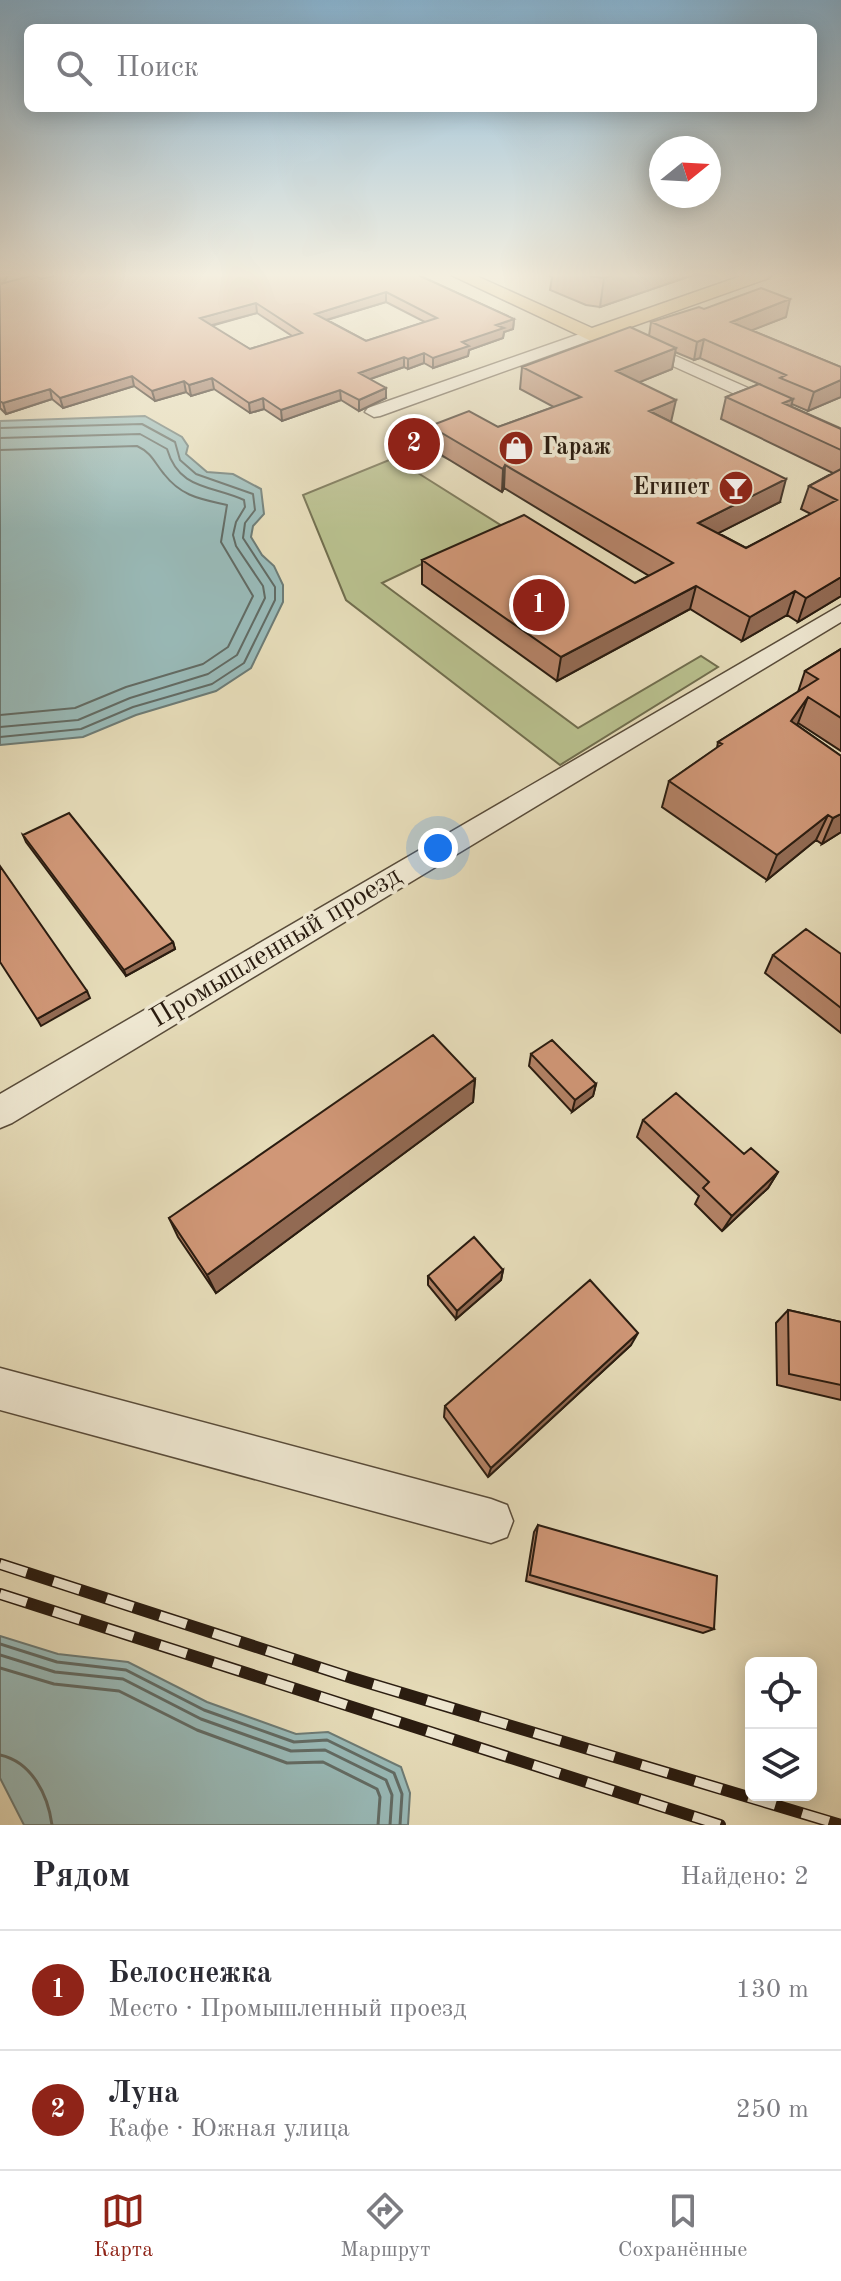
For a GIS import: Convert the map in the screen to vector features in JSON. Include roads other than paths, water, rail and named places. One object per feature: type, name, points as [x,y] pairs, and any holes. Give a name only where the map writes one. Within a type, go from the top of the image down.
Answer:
[{"type":"street","points":[[374,412],[522,359]]},
{"type":"street","points":[[661,359],[841,436]]},
{"type":"street","name":"Промышленный проезд","points":[[0,1112],[841,612]]},
{"type":"street","points":[[0,1389],[491,1521]]},
{"type":"water","points":[[145,416],[182,437],[188,446],[186,454],[207,472],[233,474],[261,489],[264,514],[253,526],[251,537],[262,555],[274,566],[283,585],[283,602],[251,668],[216,691],[136,715],[83,737],[0,745],[0,421]]},
{"type":"water","points":[[0,1636],[58,1654],[128,1662],[207,1702],[296,1734],[328,1732],[401,1767],[410,1793],[408,1825],[24,1825],[0,1778]]},
{"type":"railway","points":[[0,1564],[352,1678],[841,1825]]},
{"type":"railway","points":[[0,1594],[720,1825]]},
{"type":"place","name":"Луна","points":[[414,444]]},
{"type":"place","name":"Гараж","points":[[516,448]]},
{"type":"place","name":"Египет","points":[[736,488]]},
{"type":"place","name":"Белоснежка","points":[[539,605]]}]
